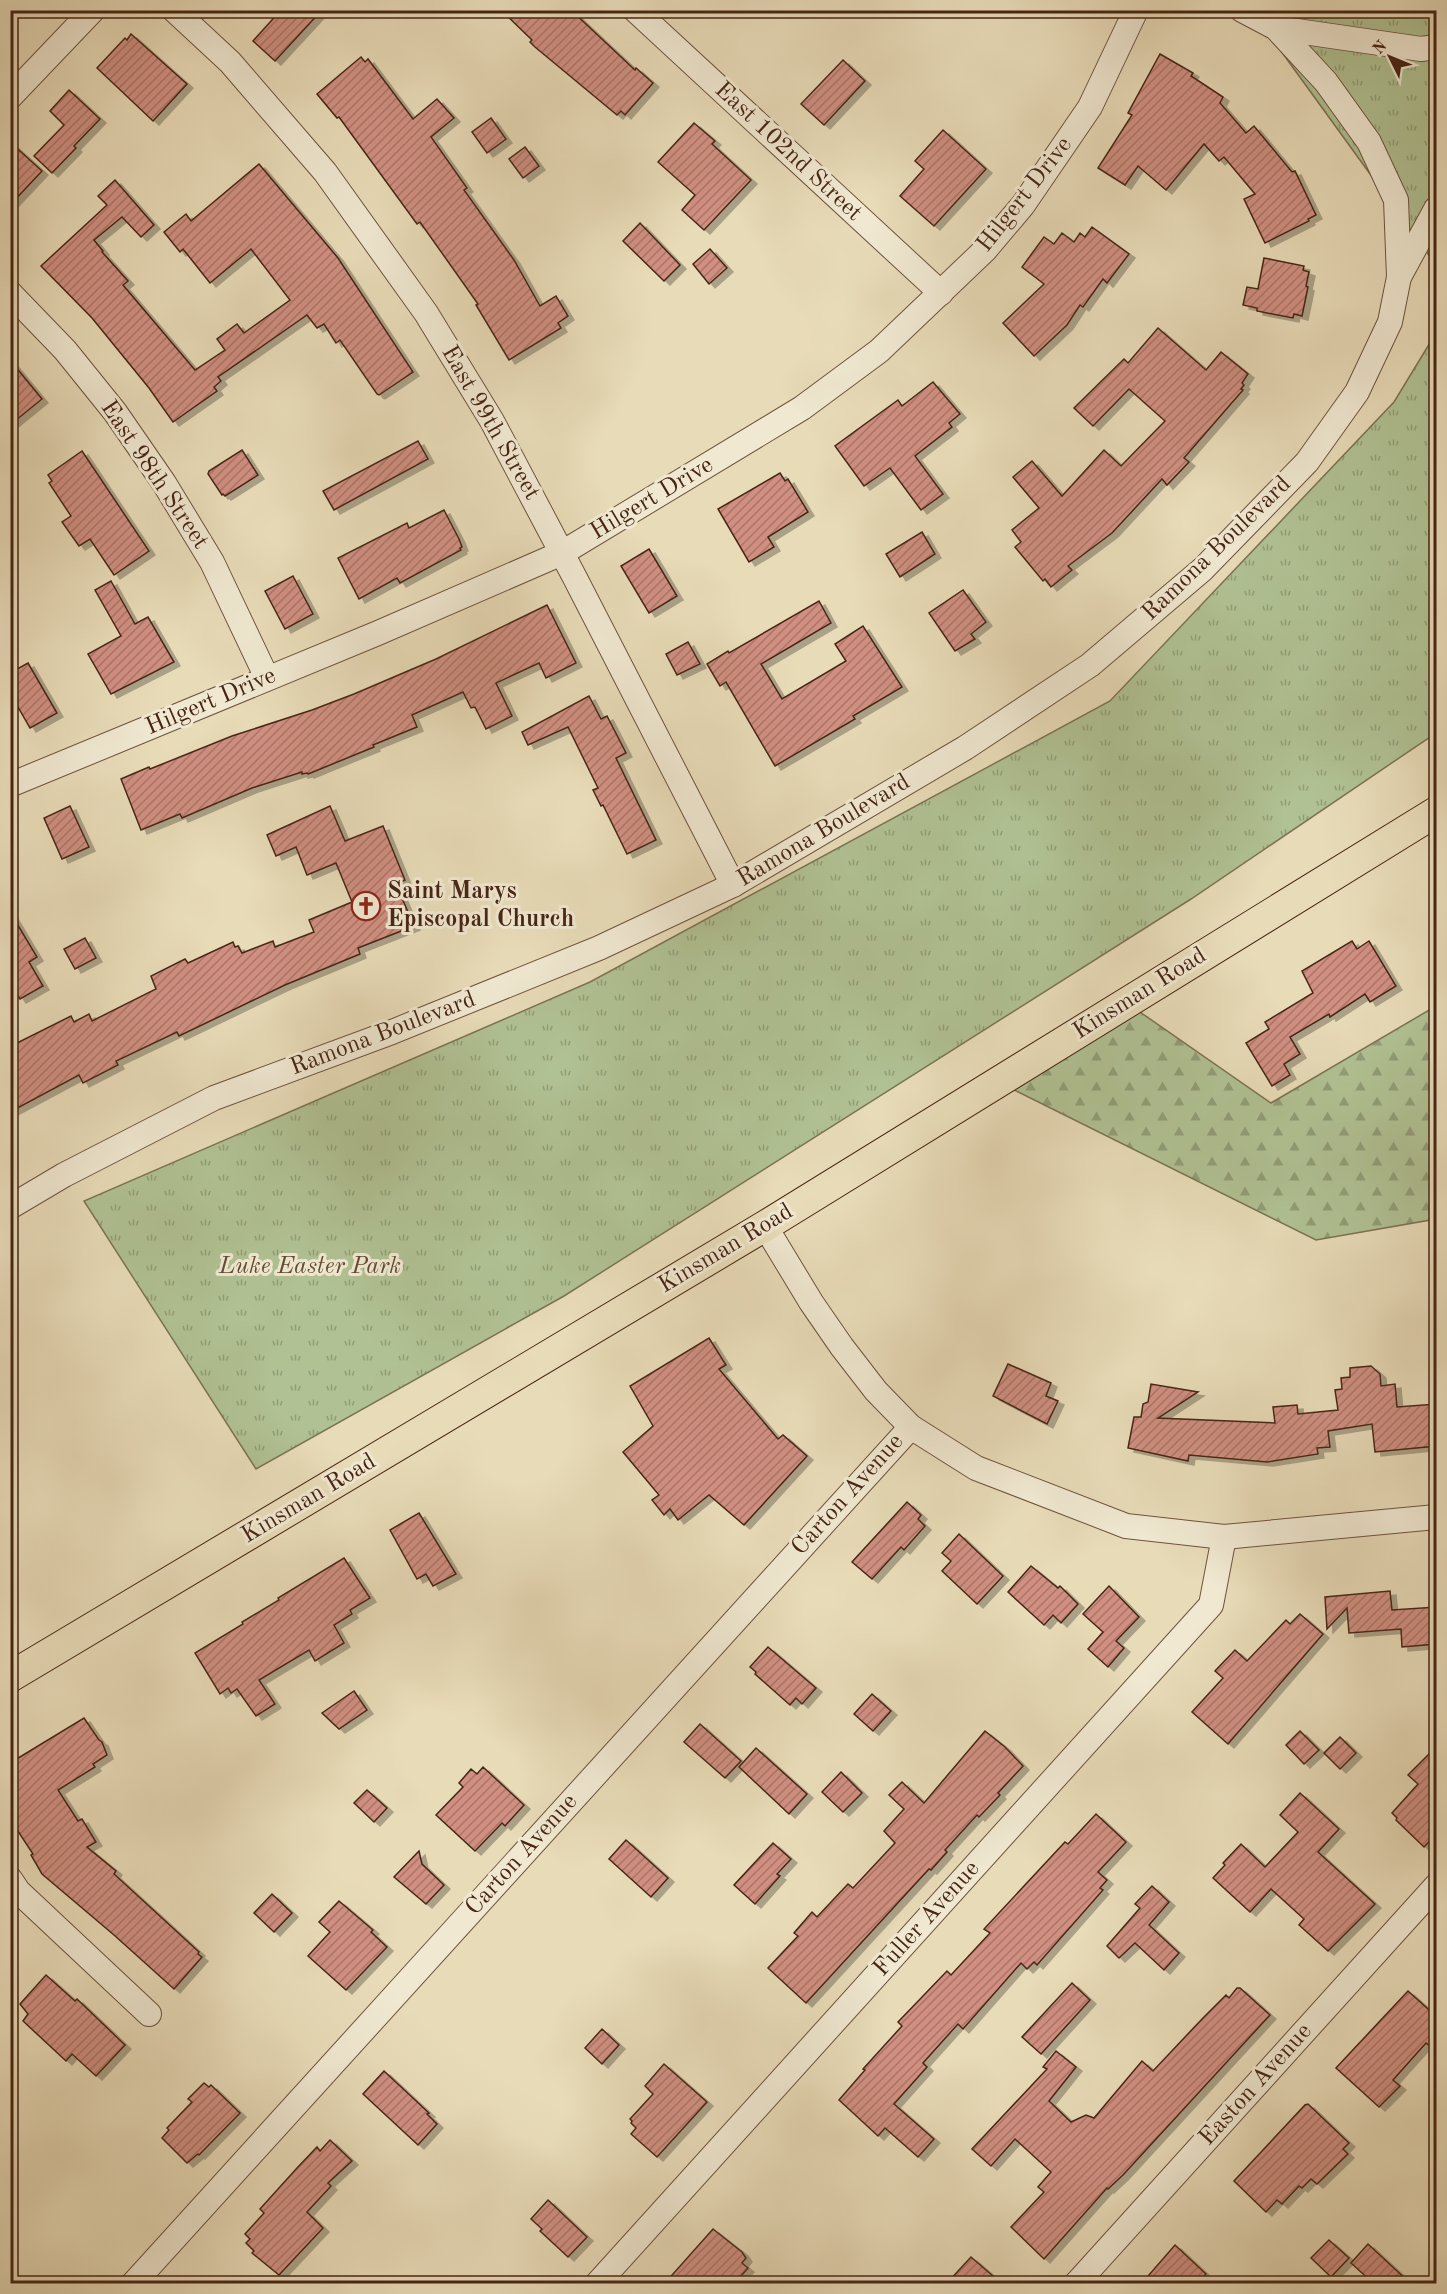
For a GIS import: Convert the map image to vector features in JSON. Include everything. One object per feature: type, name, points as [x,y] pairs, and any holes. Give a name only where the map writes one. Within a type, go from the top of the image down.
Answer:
[{"type":"main road","name":"Kinsman Road","points":[[10,1677],[765,1226],[1433,821]]},
{"type":"street","points":[[10,98],[93,10]]},
{"type":"street","name":"East 99th Street","points":[[174,10],[230,62],[325,172],[426,313],[492,422],[733,885]]},
{"type":"street","name":"East 102nd Street","points":[[635,10],[941,293]]},
{"type":"street","name":"Hilgert Drive","points":[[10,785],[378,633],[562,553],[802,408],[879,351],[985,250],[1023,205],[1090,107],[1136,10]]},
{"type":"street","points":[[1242,10],[1276,28],[1326,82],[1369,142],[1396,200],[1399,278]]},
{"type":"street","points":[[1276,28],[1421,49],[1437,46]]},
{"type":"street","name":"Ramona Boulevard","points":[[10,1207],[63,1175],[214,1098],[392,1032],[588,952],[733,885],[965,748],[1090,665],[1203,569],[1307,462],[1357,392],[1390,322],[1399,278],[1437,209]]},
{"type":"street","name":"East 98th Street","points":[[10,293],[65,350],[115,412],[165,483],[212,562],[267,678]]},
{"type":"street","points":[[765,1226],[811,1302],[876,1391],[910,1427],[976,1468],[1126,1526],[1224,1537],[1437,1517]]},
{"type":"street","name":"Carton Avenue","points":[[133,2283],[910,1427]]},
{"type":"street","name":"Fuller Avenue","points":[[597,2283],[1211,1605],[1224,1537]]},
{"type":"street","points":[[10,1879],[18,1891],[149,2014]]},
{"type":"street","name":"Easton Avenue","points":[[1076,2283],[1437,1886]]},
{"type":"green space","points":[[1252,11],[1436,11],[1436,265]]},
{"type":"green space","name":"Luke Easter Park","points":[[1436,333],[1436,733],[1191,899],[564,1296],[256,1469],[84,1201],[590,982],[1110,701],[1394,402]]},
{"type":"green space","points":[[1127,1003],[1271,1103],[1436,1006],[1436,1219],[1316,1240],[998,1082]]},
{"type":"building","points":[[281,10],[322,10],[275,61],[253,41]]},
{"type":"building","points":[[501,10],[571,10],[635,70],[636,68],[653,83],[625,115],[621,111],[617,115],[535,47],[530,42],[532,40]]},
{"type":"building","points":[[131,34],[187,84],[153,121],[97,68]]},
{"type":"building","points":[[1160,54],[1193,73],[1191,76],[1223,97],[1220,103],[1246,133],[1254,126],[1292,172],[1295,171],[1316,215],[1308,219],[1309,221],[1265,243],[1244,199],[1255,194],[1224,157],[1219,161],[1204,144],[1166,190],[1138,166],[1125,185],[1098,168],[1132,115],[1128,113]]},
{"type":"building","points":[[361,57],[365,62],[368,59],[413,119],[437,99],[454,118],[431,137],[467,188],[464,190],[514,260],[540,306],[556,296],[568,316],[558,323],[561,328],[509,360],[476,305],[478,304],[420,222],[417,224],[339,117],[337,118],[317,94]]},
{"type":"building","points":[[843,60],[865,81],[824,125],[801,104]]},
{"type":"building","points":[[69,90],[100,119],[52,173],[34,156],[64,125],[50,111]]},
{"type":"building","points":[[491,118],[506,139],[487,153],[472,132]]},
{"type":"building","points":[[694,123],[715,141],[712,144],[751,180],[704,230],[682,210],[695,195],[658,162]]},
{"type":"building","points":[[943,130],[986,169],[934,226],[900,196],[924,169],[915,161]]},
{"type":"building","points":[[10,142],[42,171],[10,205]]},
{"type":"building","points":[[525,147],[539,166],[523,178],[509,159]]},
{"type":"building","points":[[259,164],[338,258],[413,372],[379,395],[377,394],[340,340],[336,343],[324,324],[317,328],[307,315],[218,377],[221,381],[214,387],[217,391],[173,422],[149,388],[92,318],[41,266],[107,205],[98,196],[115,180],[154,225],[141,237],[122,217],[94,240],[128,281],[123,285],[195,370],[225,350],[217,339],[237,324],[244,333],[290,300],[251,249],[210,283],[183,249],[180,252],[164,232],[186,214],[191,221]]},
{"type":"building","points":[[640,223],[680,265],[664,281],[623,241]]},
{"type":"building","points":[[1092,227],[1129,254],[1107,283],[1103,279],[1083,307],[1080,305],[1067,325],[1034,356],[1003,323],[1044,284],[1022,267],[1044,237],[1054,244],[1062,233],[1074,242],[1080,233],[1085,237]]},
{"type":"building","points":[[710,249],[727,268],[709,284],[693,264]]},
{"type":"building","points":[[1264,258],[1304,266],[1303,270],[1309,272],[1302,316],[1294,314],[1293,318],[1257,311],[1257,308],[1243,305],[1247,287],[1258,289]]},
{"type":"building","points":[[1158,328],[1206,370],[1221,352],[1248,374],[1242,383],[1244,385],[1241,389],[1243,390],[1184,458],[1189,462],[1167,485],[1162,479],[1112,533],[1068,566],[1072,570],[1051,587],[1045,579],[1043,581],[1015,547],[1021,542],[1012,530],[1039,508],[1013,477],[1032,461],[1062,496],[1104,450],[1121,466],[1165,421],[1129,389],[1093,426],[1074,408],[1124,359],[1128,363]]},
{"type":"building","points":[[10,360],[42,399],[10,425]]},
{"type":"building","points":[[933,382],[960,414],[949,423],[952,427],[915,456],[943,494],[921,510],[890,468],[864,486],[835,446],[898,400],[902,406]]},
{"type":"building","points":[[418,441],[428,459],[334,510],[323,491]]},
{"type":"building","points":[[242,450],[258,475],[225,496],[222,495],[208,474],[209,471]]},
{"type":"building","points":[[82,451],[149,551],[114,575],[90,539],[79,546],[62,522],[71,516],[49,483],[52,481],[48,475]]},
{"type":"building","points":[[780,473],[785,481],[788,479],[808,512],[768,537],[774,547],[749,562],[718,509]]},
{"type":"building","points":[[444,510],[459,539],[461,550],[400,583],[397,578],[359,599],[338,558],[407,523],[409,528]]},
{"type":"building","points":[[922,532],[935,554],[900,577],[886,554]]},
{"type":"building","points":[[649,549],[677,596],[649,613],[621,566]]},
{"type":"building","points":[[293,576],[313,614],[285,629],[265,591]]},
{"type":"building","points":[[111,581],[135,624],[148,617],[174,662],[111,694],[88,654],[121,636],[95,590]]},
{"type":"building","points":[[963,590],[986,622],[971,634],[975,639],[955,651],[929,613]]},
{"type":"building","points":[[819,601],[831,623],[761,664],[782,699],[846,661],[835,644],[863,626],[902,687],[853,716],[855,719],[775,766],[726,682],[720,686],[707,664]]},
{"type":"building","points":[[547,605],[576,663],[546,678],[539,663],[496,683],[512,716],[486,729],[475,707],[471,708],[463,692],[412,715],[417,727],[373,745],[374,747],[308,774],[302,774],[302,772],[252,788],[182,818],[180,814],[141,830],[121,779],[232,736],[354,694],[436,659]]},
{"type":"building","points":[[688,642],[700,664],[677,675],[666,654]]},
{"type":"building","points":[[28,663],[57,713],[30,728],[10,693],[10,673]]},
{"type":"building","points":[[589,696],[601,719],[607,716],[626,753],[616,758],[656,840],[627,854],[593,790],[598,788],[568,727],[528,745],[522,732]]},
{"type":"building","points":[[70,806],[89,847],[62,859],[44,818]]},
{"type":"building","points":[[330,806],[345,841],[383,826],[405,880],[396,884],[414,926],[358,948],[360,954],[285,985],[179,1036],[177,1032],[116,1061],[118,1065],[83,1083],[79,1075],[10,1112],[11,1046],[71,1016],[74,1022],[89,1014],[92,1021],[156,989],[151,976],[185,959],[188,963],[233,942],[242,953],[273,941],[275,947],[314,932],[309,920],[352,902],[336,863],[307,875],[296,847],[276,856],[267,835]]},
{"type":"building","points":[[10,912],[37,957],[29,962],[43,986],[20,999],[10,983]]},
{"type":"building","points":[[85,938],[96,958],[75,969],[64,949]]},
{"type":"building","points":[[1352,941],[1357,949],[1369,941],[1396,986],[1370,1002],[1365,994],[1330,1017],[1329,1014],[1290,1037],[1300,1054],[1284,1064],[1290,1075],[1272,1086],[1246,1043],[1269,1029],[1265,1022],[1313,993],[1302,971]]},
{"type":"building","points":[[709,1338],[726,1365],[719,1369],[778,1439],[783,1435],[807,1456],[744,1525],[709,1495],[678,1520],[670,1509],[664,1515],[652,1500],[659,1495],[623,1452],[653,1426],[630,1386]]},
{"type":"building","points":[[1008,1364],[1051,1383],[1046,1396],[1058,1401],[1047,1424],[993,1396]]},
{"type":"building","points":[[1371,1366],[1380,1374],[1381,1386],[1395,1384],[1397,1407],[1437,1404],[1437,1446],[1375,1452],[1372,1424],[1328,1431],[1330,1447],[1317,1448],[1318,1454],[1267,1462],[1189,1455],[1188,1461],[1128,1448],[1134,1417],[1141,1417],[1143,1404],[1148,1402],[1151,1384],[1198,1392],[1158,1418],[1275,1423],[1273,1407],[1297,1405],[1298,1414],[1338,1410],[1335,1390],[1342,1389],[1341,1378],[1350,1377],[1350,1368]]},
{"type":"building","points":[[907,1502],[921,1515],[918,1519],[925,1526],[904,1550],[901,1547],[872,1579],[852,1562]]},
{"type":"building","points":[[419,1513],[456,1574],[433,1586],[426,1574],[417,1579],[390,1530]]},
{"type":"building","points":[[959,1534],[1003,1576],[977,1604],[942,1571],[951,1561],[942,1553]]},
{"type":"building","points":[[344,1558],[370,1598],[350,1610],[352,1614],[334,1625],[344,1643],[315,1661],[309,1650],[259,1680],[275,1704],[256,1716],[237,1689],[231,1693],[228,1688],[220,1694],[195,1653]]},
{"type":"building","points":[[1031,1566],[1058,1588],[1060,1586],[1078,1604],[1061,1623],[1053,1615],[1044,1625],[1008,1592]]},
{"type":"building","points":[[1109,1586],[1139,1617],[1116,1641],[1124,1648],[1108,1667],[1088,1649],[1103,1632],[1083,1614]]},
{"type":"building","points":[[1390,1591],[1392,1610],[1437,1607],[1437,1644],[1402,1647],[1401,1629],[1349,1633],[1347,1608],[1327,1629],[1325,1597]]},
{"type":"building","points":[[1300,1614],[1323,1634],[1228,1744],[1192,1712],[1223,1678],[1215,1671],[1235,1650],[1247,1661],[1286,1620],[1290,1624]]},
{"type":"building","points":[[768,1647],[816,1688],[802,1704],[796,1698],[790,1705],[750,1667]]},
{"type":"building","points":[[354,1691],[367,1710],[339,1729],[322,1713]]},
{"type":"building","points":[[872,1694],[891,1711],[873,1731],[854,1714]]},
{"type":"building","points":[[84,1718],[102,1742],[107,1755],[93,1764],[95,1767],[58,1790],[78,1821],[82,1819],[96,1842],[87,1847],[116,1871],[114,1874],[202,1957],[174,1989],[42,1874],[31,1855],[33,1854],[10,1819],[10,1763]]},
{"type":"building","points":[[700,1724],[741,1761],[725,1778],[684,1742]]},
{"type":"building","points":[[985,1731],[1023,1766],[998,1793],[1000,1795],[979,1817],[977,1815],[945,1850],[947,1852],[931,1870],[929,1869],[806,2003],[768,1968],[798,1936],[794,1933],[812,1912],[817,1917],[848,1884],[853,1888],[895,1843],[884,1831],[904,1809],[889,1795],[902,1782],[924,1803]]},
{"type":"building","points":[[1300,1731],[1319,1750],[1304,1764],[1286,1745]]},
{"type":"building","points":[[1340,1737],[1356,1753],[1340,1769],[1324,1753]]},
{"type":"building","points":[[1437,1746],[1437,1833],[1424,1847],[1396,1820],[1397,1818],[1392,1813],[1418,1784],[1408,1775]]},
{"type":"building","points":[[756,1748],[807,1794],[789,1814],[739,1767]]},
{"type":"building","points":[[483,1767],[524,1805],[505,1826],[502,1823],[475,1851],[436,1815],[463,1787],[459,1783],[471,1769],[477,1774]]},
{"type":"building","points":[[841,1772],[862,1793],[843,1812],[822,1792]]},
{"type":"building","points":[[367,1790],[387,1808],[374,1822],[354,1803]]},
{"type":"building","points":[[1300,1793],[1339,1829],[1318,1852],[1375,1904],[1328,1951],[1299,1925],[1304,1919],[1271,1889],[1250,1912],[1213,1878],[1225,1865],[1223,1863],[1241,1844],[1265,1867],[1298,1832],[1280,1815]]},
{"type":"building","points":[[1096,1814],[1126,1842],[1098,1872],[1107,1880],[1100,1888],[1103,1890],[1037,1965],[1034,1962],[1027,1969],[1021,1963],[963,2029],[958,2024],[923,2063],[927,2067],[894,2104],[934,2139],[918,2157],[885,2128],[878,2136],[839,2100],[865,2070],[863,2069],[902,2026],[898,2022],[947,1971],[951,1975],[990,1933],[984,1929],[1065,1842],[1068,1844]]},
{"type":"building","points":[[626,1840],[668,1878],[651,1897],[609,1859]]},
{"type":"building","points":[[773,1843],[791,1859],[777,1874],[780,1876],[755,1904],[734,1885]]},
{"type":"building","points":[[419,1851],[422,1864],[444,1885],[426,1904],[394,1877]]},
{"type":"building","points":[[1152,1886],[1169,1902],[1149,1925],[1179,1953],[1164,1970],[1135,1943],[1119,1958],[1107,1946],[1140,1908],[1135,1904]]},
{"type":"building","points":[[272,1894],[292,1913],[274,1932],[254,1913]]},
{"type":"building","points":[[339,1901],[373,1930],[371,1932],[387,1947],[346,1990],[308,1956],[330,1932],[319,1922]]},
{"type":"building","points":[[46,1975],[75,2001],[77,1999],[125,2045],[96,2076],[72,2054],[66,2061],[23,2021],[28,2014],[20,2004]]},
{"type":"building","points":[[1072,1983],[1090,2000],[1041,2054],[1022,2037]]},
{"type":"building","points":[[1237,1988],[1240,1988],[1270,2015],[1123,2175],[1107,2188],[1044,2259],[1011,2227],[1044,2192],[1038,2187],[1051,2172],[1015,2139],[991,2166],[972,2149],[1047,2069],[1043,2067],[1056,2051],[1076,2067],[1049,2101],[1071,2122],[1086,2115],[1094,2118],[1142,2061],[1153,2071],[1226,1995],[1229,1998]]},
{"type":"building","points":[[1408,1991],[1437,2017],[1437,2052],[1426,2043],[1393,2080],[1400,2086],[1379,2107],[1336,2068]]},
{"type":"building","points":[[602,2029],[619,2045],[602,2064],[585,2048]]},
{"type":"building","points":[[664,2064],[707,2102],[657,2157],[631,2134],[636,2128],[630,2119],[653,2094],[645,2086]]},
{"type":"building","points":[[384,2071],[429,2113],[427,2114],[437,2124],[418,2145],[363,2094]]},
{"type":"building","points":[[204,2083],[209,2087],[211,2085],[240,2113],[199,2155],[187,2163],[162,2138],[169,2130],[167,2128],[192,2102],[188,2099]]},
{"type":"building","points":[[1308,2104],[1349,2143],[1343,2149],[1348,2154],[1317,2184],[1311,2179],[1302,2188],[1299,2186],[1282,2204],[1277,2200],[1266,2212],[1234,2181]]},
{"type":"building","points":[[330,2140],[352,2161],[328,2183],[331,2186],[307,2212],[323,2228],[279,2275],[252,2253],[254,2251],[246,2243],[250,2239],[245,2234],[264,2213],[260,2209],[297,2168],[317,2147],[320,2151]]},
{"type":"building","points":[[548,2200],[587,2237],[568,2257],[540,2231],[542,2229],[531,2219]]},
{"type":"building","points":[[713,2229],[742,2252],[746,2258],[742,2263],[748,2268],[735,2283],[665,2283]]},
{"type":"building","points":[[1329,2240],[1349,2258],[1331,2277],[1311,2258]]},
{"type":"building","points":[[1368,2244],[1410,2283],[1373,2283],[1351,2263]]},
{"type":"building","points":[[1175,2245],[1206,2274],[1197,2283],[1142,2283]]},
{"type":"building","points":[[971,2257],[1001,2283],[947,2283]]},
{"type":"place","name":"Saint Marys Episcopal Church","points":[[366,906]]}]
